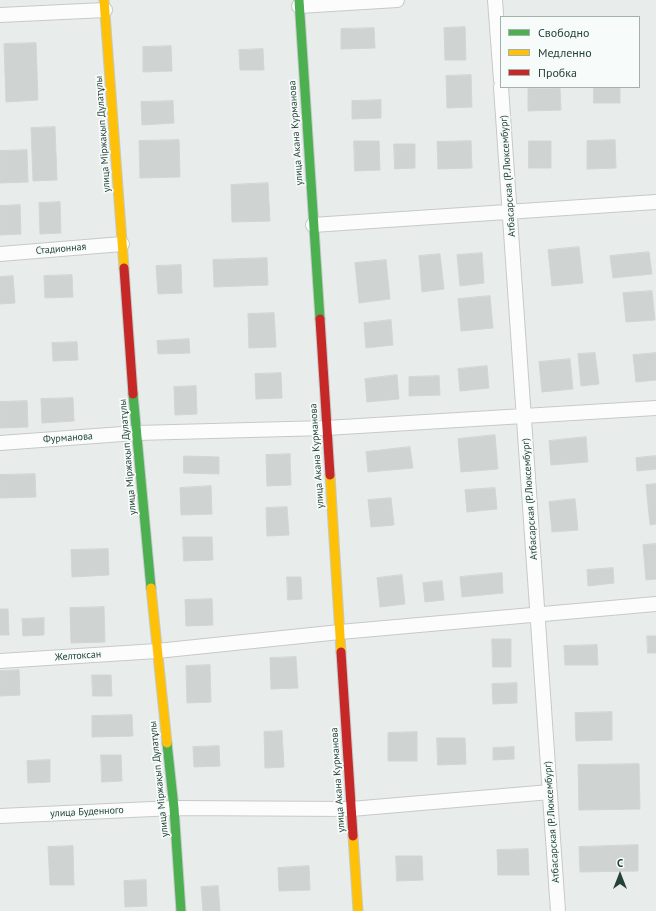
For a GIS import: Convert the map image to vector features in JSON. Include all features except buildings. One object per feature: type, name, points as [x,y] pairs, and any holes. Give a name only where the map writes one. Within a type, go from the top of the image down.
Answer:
[{"type":"main road","name":"улица Акана Курманова","points":[[299,3],[358,911]]},
{"type":"main road","name":"улица Міржақып Дулатұлы","points":[[104,5],[136,433],[174,808],[181,911]]},
{"type":"street","points":[[299,3],[397,0]]},
{"type":"street","points":[[496,0],[500,64]]},
{"type":"street","points":[[0,15],[104,5]]},
{"type":"street","name":"Атбасарская (Р.Люксембург)","points":[[502,88],[558,911]]},
{"type":"street","points":[[313,225],[656,202]]},
{"type":"street","name":"Стадионная","points":[[0,254],[122,244]]},
{"type":"street","name":"Фурманова","points":[[0,443],[136,433],[326,428],[656,408]]},
{"type":"street","name":"Желтоксан","points":[[0,662],[157,651],[340,632],[656,604]]},
{"type":"street","name":"улица Буденного","points":[[0,816],[174,808],[351,809],[550,792]]},
{"type":"traffic: fast","points":[[299,0],[320,319]]},
{"type":"traffic: fast","points":[[133,394],[151,588]]},
{"type":"traffic: fast","points":[[167,743],[174,808],[181,911]]},
{"type":"traffic: slow","points":[[104,0],[124,268]]},
{"type":"traffic: slow","points":[[330,475],[341,652]]},
{"type":"traffic: slow","points":[[151,588],[167,743]]},
{"type":"traffic: slow","points":[[353,836],[358,911]]},
{"type":"traffic: jam","points":[[124,268],[133,394]]},
{"type":"traffic: jam","points":[[320,319],[330,475]]},
{"type":"traffic: jam","points":[[341,652],[353,836]]}]
